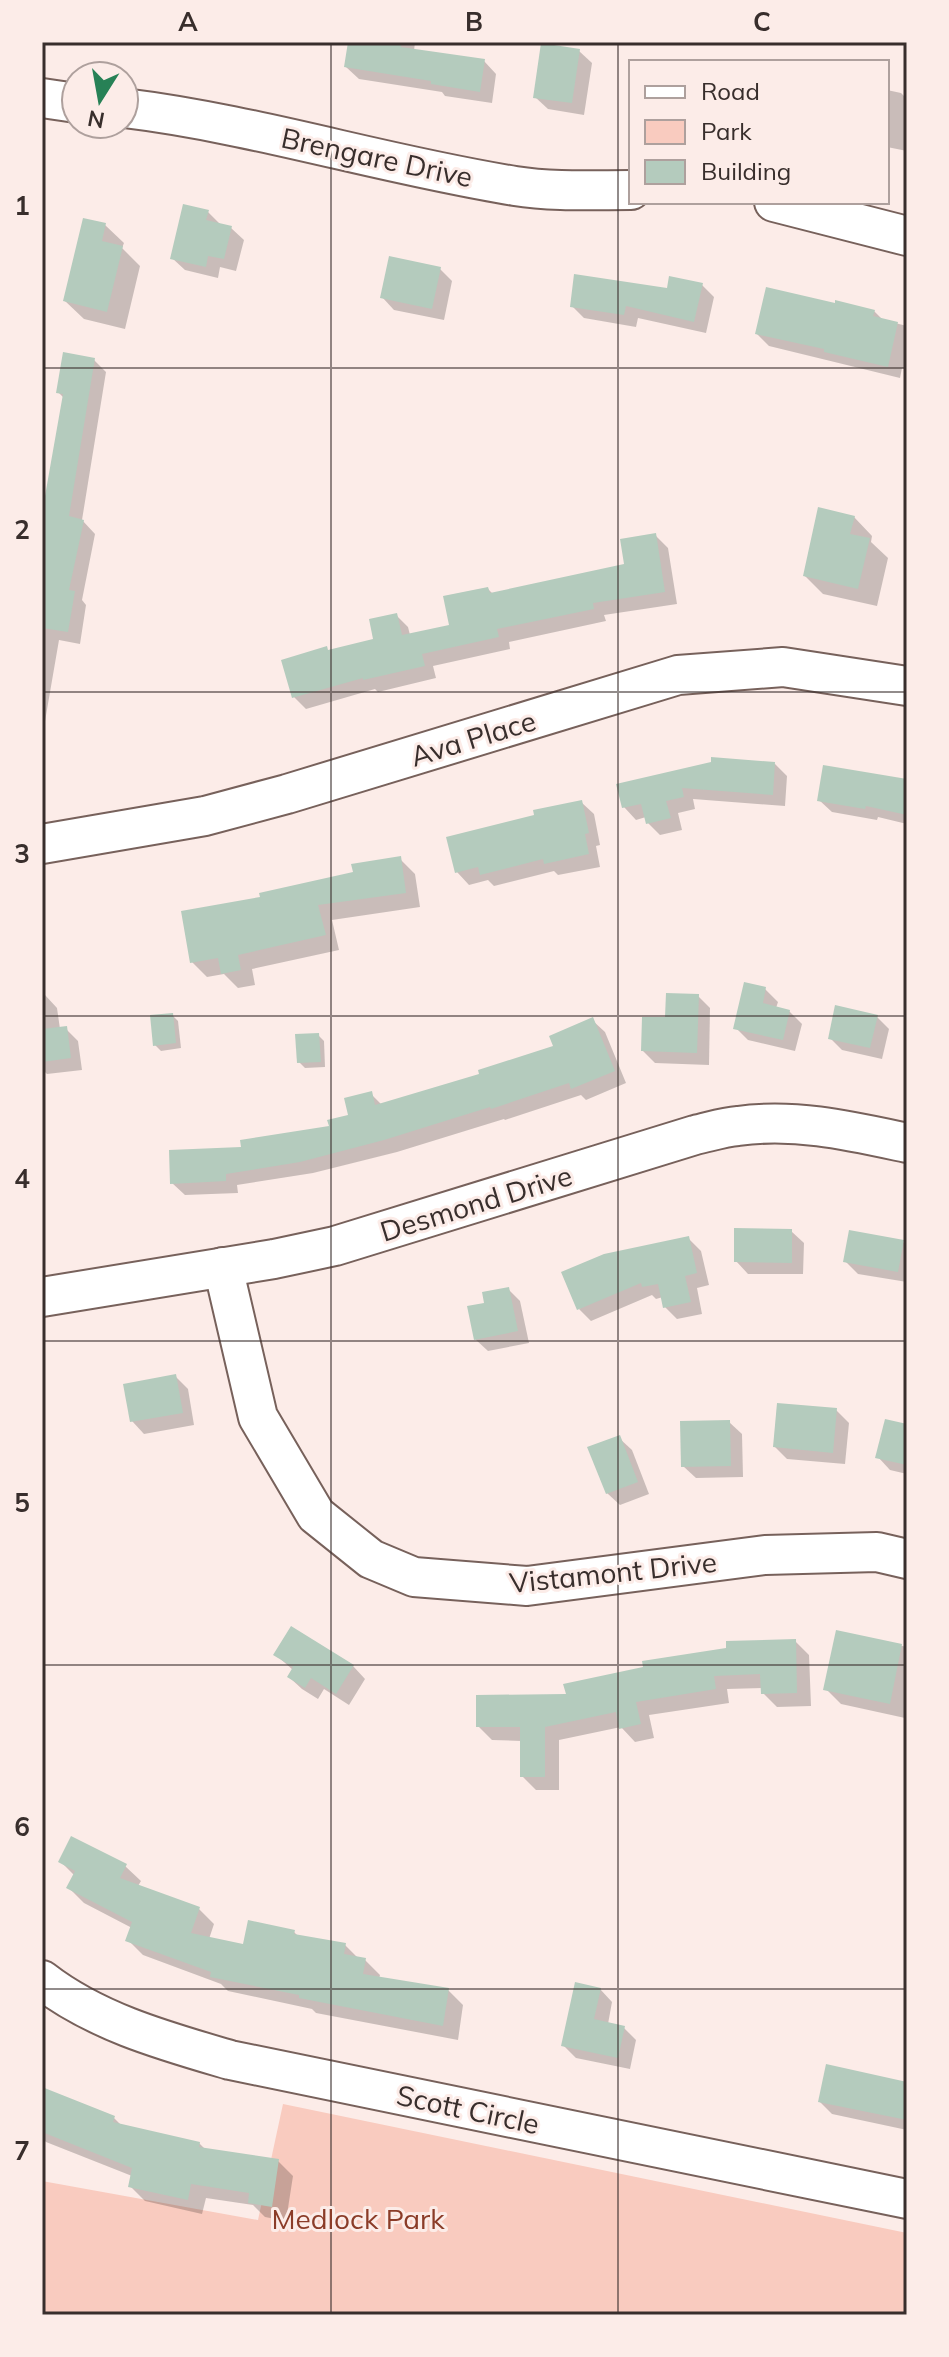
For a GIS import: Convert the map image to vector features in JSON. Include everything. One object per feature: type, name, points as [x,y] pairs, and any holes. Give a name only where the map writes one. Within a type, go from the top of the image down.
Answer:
[{"type":"street","name":"Brengare Drive","points":[[140,111],[241,127],[444,173],[518,186],[629,190]]},
{"type":"street","points":[[782,204],[907,236]]},
{"type":"street","name":"Ava Place","points":[[42,844],[219,813],[678,675],[783,667],[907,686]]},
{"type":"street","name":"Desmond Drive","points":[[42,1297],[335,1246],[695,1135],[737,1126],[779,1123],[828,1126],[907,1143]]},
{"type":"street","name":"Vistamont Drive","points":[[223,1267],[258,1417],[316,1515],[371,1559],[414,1577],[527,1586],[765,1555],[877,1552],[907,1559]]},
{"type":"street","name":"Scott Circle","points":[[42,1980],[96,2014],[177,2045],[230,2060],[907,2199]]},
{"type":"green space","name":"Medlock Park","points":[[283,2104],[907,2233],[907,2315],[42,2315],[42,2181],[258,2220]]},
{"type":"building","points":[[348,42],[402,42],[401,47],[485,59],[480,92],[344,67]]},
{"type":"building","points":[[541,43],[580,49],[572,103],[533,98]]},
{"type":"building","points":[[183,204],[209,210],[206,220],[232,226],[224,259],[208,256],[206,267],[170,259]]},
{"type":"building","points":[[83,218],[106,223],[102,241],[123,246],[107,312],[63,301]]},
{"type":"building","points":[[389,256],[441,267],[432,309],[380,298]]},
{"type":"building","points":[[574,274],[667,288],[669,276],[703,283],[694,322],[626,306],[624,315],[570,307]]},
{"type":"building","points":[[766,287],[875,310],[873,316],[898,322],[888,367],[755,334]]},
{"type":"building","points":[[63,352],[95,358],[69,516],[84,520],[69,590],[75,591],[68,632],[42,628],[42,513],[63,394],[56,393]]},
{"type":"building","points":[[818,507],[855,516],[850,534],[870,538],[858,589],[803,576]]},
{"type":"building","points":[[656,533],[665,592],[593,603],[594,609],[497,629],[499,637],[422,654],[425,666],[363,678],[292,698],[281,660],[327,646],[328,650],[373,639],[369,619],[397,613],[402,635],[449,625],[443,596],[488,587],[490,593],[624,564],[620,539]]},
{"type":"building","points":[[711,757],[775,762],[773,795],[682,788],[684,797],[666,801],[671,818],[646,824],[641,804],[622,808],[616,784],[711,762]]},
{"type":"building","points":[[823,765],[907,779],[907,815],[866,806],[865,809],[817,801]]},
{"type":"building","points":[[582,800],[589,833],[585,834],[589,854],[544,864],[543,859],[480,875],[478,867],[455,873],[446,837],[534,815],[533,810]]},
{"type":"building","points":[[401,856],[406,893],[318,905],[326,935],[238,955],[241,970],[221,974],[218,958],[190,963],[181,911],[260,897],[259,893],[353,872],[351,864]]},
{"type":"building","points":[[744,982],[766,987],[763,1003],[790,1010],[783,1040],[733,1029]]},
{"type":"building","points":[[666,993],[699,994],[697,1053],[641,1051],[642,1017],[665,1017]]},
{"type":"building","points":[[835,1005],[878,1015],[870,1048],[828,1039]]},
{"type":"building","points":[[173,1013],[176,1043],[153,1046],[150,1015]]},
{"type":"building","points":[[593,1017],[615,1071],[571,1089],[569,1083],[384,1140],[300,1162],[226,1174],[226,1181],[170,1184],[169,1150],[241,1147],[240,1140],[329,1126],[327,1120],[348,1115],[344,1098],[372,1091],[375,1105],[479,1074],[478,1070],[553,1046],[549,1036]]},
{"type":"building","points":[[67,1026],[71,1058],[42,1062],[42,1029]]},
{"type":"building","points":[[319,1033],[321,1062],[297,1063],[295,1034]]},
{"type":"building","points":[[734,1228],[792,1229],[792,1263],[734,1262]]},
{"type":"building","points":[[849,1230],[904,1240],[898,1272],[843,1262]]},
{"type":"building","points":[[689,1236],[697,1273],[685,1276],[691,1302],[663,1308],[658,1284],[642,1287],[641,1283],[577,1310],[561,1272],[604,1254]]},
{"type":"building","points":[[509,1287],[518,1331],[474,1340],[467,1306],[484,1303],[482,1292]]},
{"type":"building","points":[[176,1374],[183,1413],[130,1422],[123,1384]]},
{"type":"building","points":[[777,1403],[837,1408],[833,1453],[773,1447]]},
{"type":"building","points":[[885,1419],[907,1424],[907,1465],[875,1458]]},
{"type":"building","points":[[730,1420],[731,1466],[681,1467],[680,1421]]},
{"type":"building","points":[[620,1435],[638,1482],[606,1494],[587,1447]]},
{"type":"building","points":[[291,1626],[354,1665],[336,1694],[311,1678],[305,1688],[287,1677],[293,1667],[273,1655]]},
{"type":"building","points":[[836,1630],[902,1644],[890,1704],[823,1690]]},
{"type":"building","points":[[796,1639],[797,1693],[761,1694],[760,1674],[714,1676],[716,1689],[636,1702],[641,1724],[619,1729],[616,1712],[545,1727],[545,1777],[520,1777],[520,1727],[476,1727],[476,1695],[566,1694],[563,1684],[643,1667],[642,1661],[726,1648],[726,1641]]},
{"type":"building","points":[[71,1836],[127,1864],[120,1878],[200,1907],[191,1933],[243,1944],[248,1920],[295,1930],[294,1934],[346,1943],[344,1954],[366,1958],[363,1974],[449,1988],[443,2026],[210,1977],[211,1972],[125,1941],[132,1922],[66,1888],[75,1871],[58,1862]]},
{"type":"building","points":[[575,1982],[601,1988],[594,2019],[625,2026],[618,2058],[561,2046]]},
{"type":"building","points":[[826,2064],[907,2082],[907,2120],[818,2102]]},
{"type":"building","points":[[42,2087],[115,2116],[113,2122],[200,2142],[199,2147],[279,2159],[272,2207],[248,2203],[249,2193],[191,2184],[188,2200],[128,2187],[132,2168],[42,2132]]}]
